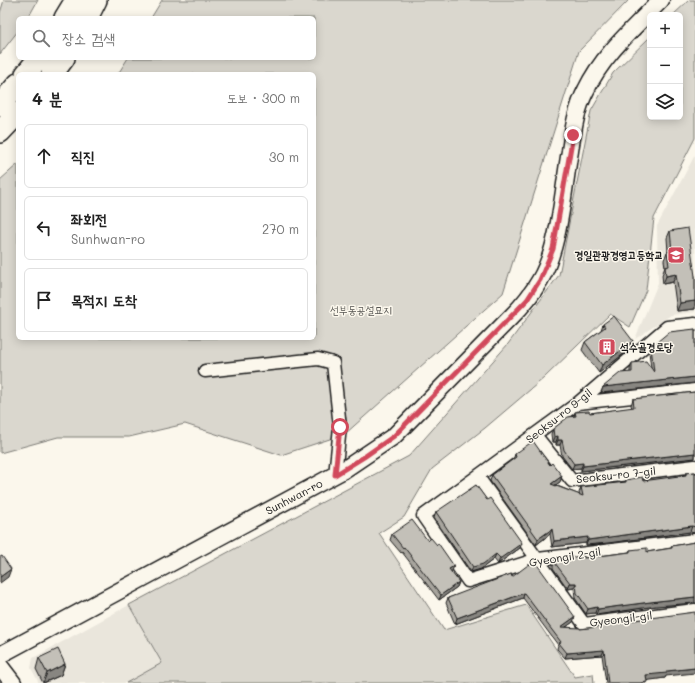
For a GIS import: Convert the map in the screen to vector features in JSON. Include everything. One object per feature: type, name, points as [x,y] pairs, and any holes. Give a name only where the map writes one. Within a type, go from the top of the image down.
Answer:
[{"type":"highway","points":[[66,16],[76,0]]},
{"type":"highway","points":[[88,16],[96,0]]},
{"type":"highway","points":[[28,72],[37,60]]},
{"type":"highway","points":[[54,72],[62,60]]},
{"type":"highway","points":[[0,105],[16,86]]},
{"type":"highway","points":[[0,132],[16,115]]},
{"type":"main road","name":"Sunhwan-ro","points":[[0,655],[335,475],[394,436],[527,300],[540,280],[553,249],[577,115],[585,91],[603,60],[661,0]]},
{"type":"main road","points":[[0,666],[13,683]]},
{"type":"street","name":"Seoksu-ro 9-gil","points":[[424,516],[578,403],[667,327],[695,324]]},
{"type":"street","points":[[205,371],[318,359],[333,363],[340,427],[335,475]]},
{"type":"street","points":[[578,403],[695,390]]},
{"type":"street","name":"Seoksu-ro 7-gil","points":[[535,435],[572,481],[695,466]]},
{"type":"street","name":"Gyeongil-gil","points":[[478,477],[584,624],[695,610]]},
{"type":"street","name":"Gyeongil 2-gil","points":[[424,516],[468,581],[538,559],[695,540]]},
{"type":"shaded area","name":"경일관광경영고등학교","points":[[695,155],[695,312],[671,315],[635,339],[658,283],[657,226]]},
{"type":"shaded area","points":[[129,605],[162,663],[126,683],[39,683],[31,668],[33,658]]},
{"type":"green space","points":[[4,0],[38,0],[29,16],[16,16],[16,34],[0,54],[0,13]]},
{"type":"green space","name":"선부동공설묘지","points":[[162,0],[629,0],[579,51],[503,293],[345,434],[281,455],[185,424],[129,437],[58,437],[0,453],[0,180],[16,166],[16,340],[316,340],[316,72],[119,72],[127,60],[316,60],[316,16],[152,16]]},
{"type":"green space","points":[[689,0],[695,0],[695,138],[654,218],[646,290],[630,327],[610,314],[544,378],[485,428],[432,469],[404,517],[379,533],[444,630],[526,605],[575,677],[593,674],[594,683],[126,683],[162,663],[129,605],[409,456],[508,344],[559,275],[591,111],[613,73],[647,40],[647,120],[683,120],[683,12],[676,12]]},
{"type":"building","points":[[688,228],[695,276],[695,301],[680,303],[676,274],[666,276],[665,267],[669,266],[667,252],[672,251],[670,231]]},
{"type":"building","name":"석수골경로당","points":[[614,316],[633,341],[602,365],[585,342],[605,327],[603,324]]},
{"type":"building","points":[[695,329],[695,377],[603,387],[620,373],[632,372],[632,363],[646,361],[654,372],[651,347],[669,332]]},
{"type":"building","points":[[695,392],[695,453],[583,466],[583,463],[574,464],[564,450],[562,440],[558,440],[558,436],[554,437],[553,429],[568,417],[576,416],[575,412],[589,411],[590,413],[634,407],[633,399]]},
{"type":"building","points":[[533,441],[550,465],[552,463],[562,476],[551,484],[583,496],[581,487],[626,482],[626,480],[642,477],[643,481],[686,475],[686,473],[695,472],[695,527],[692,526],[588,540],[588,537],[554,541],[552,529],[538,539],[492,475],[516,457],[515,454]]},
{"type":"building","points":[[476,485],[487,500],[490,498],[522,543],[501,558],[496,554],[483,564],[473,567],[436,512]]},
{"type":"building","points":[[412,520],[428,541],[431,538],[437,545],[438,543],[454,566],[449,569],[459,582],[441,595],[404,547],[403,548],[392,534]]},
{"type":"building","points":[[695,542],[695,597],[588,609],[577,593],[576,583],[570,583],[555,563],[555,559],[584,556],[584,558],[630,552],[630,550],[647,548],[647,552]]},
{"type":"building","points":[[2,556],[11,569],[0,577],[0,557]]},
{"type":"building","points":[[536,563],[575,617],[561,627],[580,629],[597,627],[597,625],[695,612],[695,668],[646,675],[647,682],[608,683],[604,650],[567,653],[559,643],[561,642],[524,593],[457,618],[448,598],[511,574],[512,577],[528,565]]},
{"type":"building","points":[[58,649],[65,664],[47,673],[39,658]]},
{"type":"place","name":"경일관광경영고등학교","points":[[676,255]]},
{"type":"place","name":"석수골경로당","points":[[607,347]]},
{"type":"route","points":[[340,427],[335,475],[394,436],[527,300],[540,280],[553,249],[573,135]]}]
